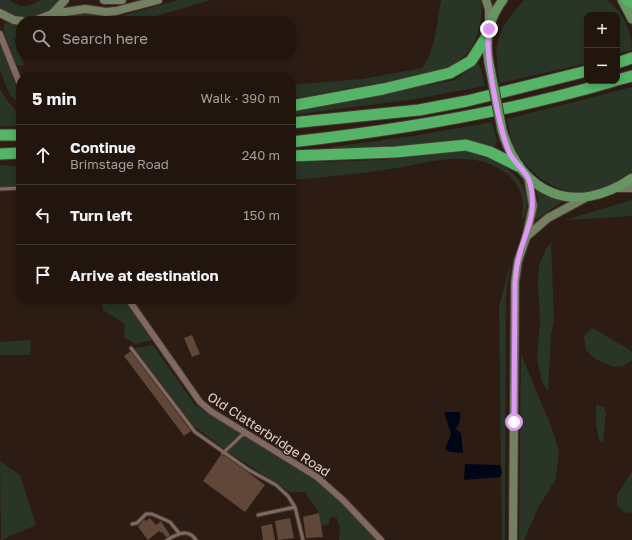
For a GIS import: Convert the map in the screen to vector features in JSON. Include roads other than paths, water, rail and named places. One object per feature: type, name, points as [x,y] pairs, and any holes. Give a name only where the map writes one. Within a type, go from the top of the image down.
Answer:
[{"type":"highway","points":[[627,0],[632,3]]},
{"type":"highway","points":[[296,105],[375,91],[450,73],[471,61],[488,33]]},
{"type":"highway","points":[[620,62],[632,58]]},
{"type":"highway","points":[[296,122],[419,110],[467,101],[584,72]]},
{"type":"highway","points":[[620,79],[632,76]]},
{"type":"highway","points":[[296,141],[365,134],[443,121],[523,105],[603,84]]},
{"type":"highway","points":[[0,135],[16,135]]},
{"type":"highway","points":[[296,156],[389,153],[466,145],[490,152],[518,166]]},
{"type":"highway","points":[[0,154],[16,153]]},
{"type":"main road","points":[[52,14],[65,0]]},
{"type":"main road","points":[[104,0],[122,0]]},
{"type":"main road","points":[[47,16],[80,9],[116,11],[158,0]]},
{"type":"main road","points":[[486,0],[489,9],[489,63],[502,130],[511,154],[518,166],[528,177],[546,190],[556,194],[585,198]]},
{"type":"main road","points":[[488,33],[495,12],[503,0]]},
{"type":"main road","points":[[622,0],[632,19]]},
{"type":"main road","points":[[0,15],[16,20]]},
{"type":"main road","points":[[513,540],[515,282],[518,261],[526,238],[533,206],[528,177]]},
{"type":"main road","points":[[526,238],[548,218],[585,198],[605,194],[618,188],[632,178]]},
{"type":"main road","points":[[618,188],[632,188]]},
{"type":"street","points":[[0,34],[16,74]]},
{"type":"street","name":"Old Clatterbridge Road","points":[[131,304],[200,402],[212,412],[317,477],[343,500],[381,540]]},
{"type":"lane","points":[[0,189],[16,187]]},
{"type":"lane","points":[[131,348],[195,432],[249,470],[276,485],[295,507],[303,540]]},
{"type":"lane","points":[[223,452],[246,433]]},
{"type":"lane","points":[[258,515],[295,507]]},
{"type":"lane","points":[[132,524],[136,523],[146,514],[152,514],[170,522],[178,533]]},
{"type":"lane","points":[[167,540],[178,533],[188,534],[196,540]]},
{"type":"water","points":[[444,412],[460,412],[460,421],[456,429],[461,433],[463,453],[450,452],[445,449],[451,434]]},
{"type":"water","points":[[465,464],[500,465],[502,473],[500,477],[464,480]]}]
